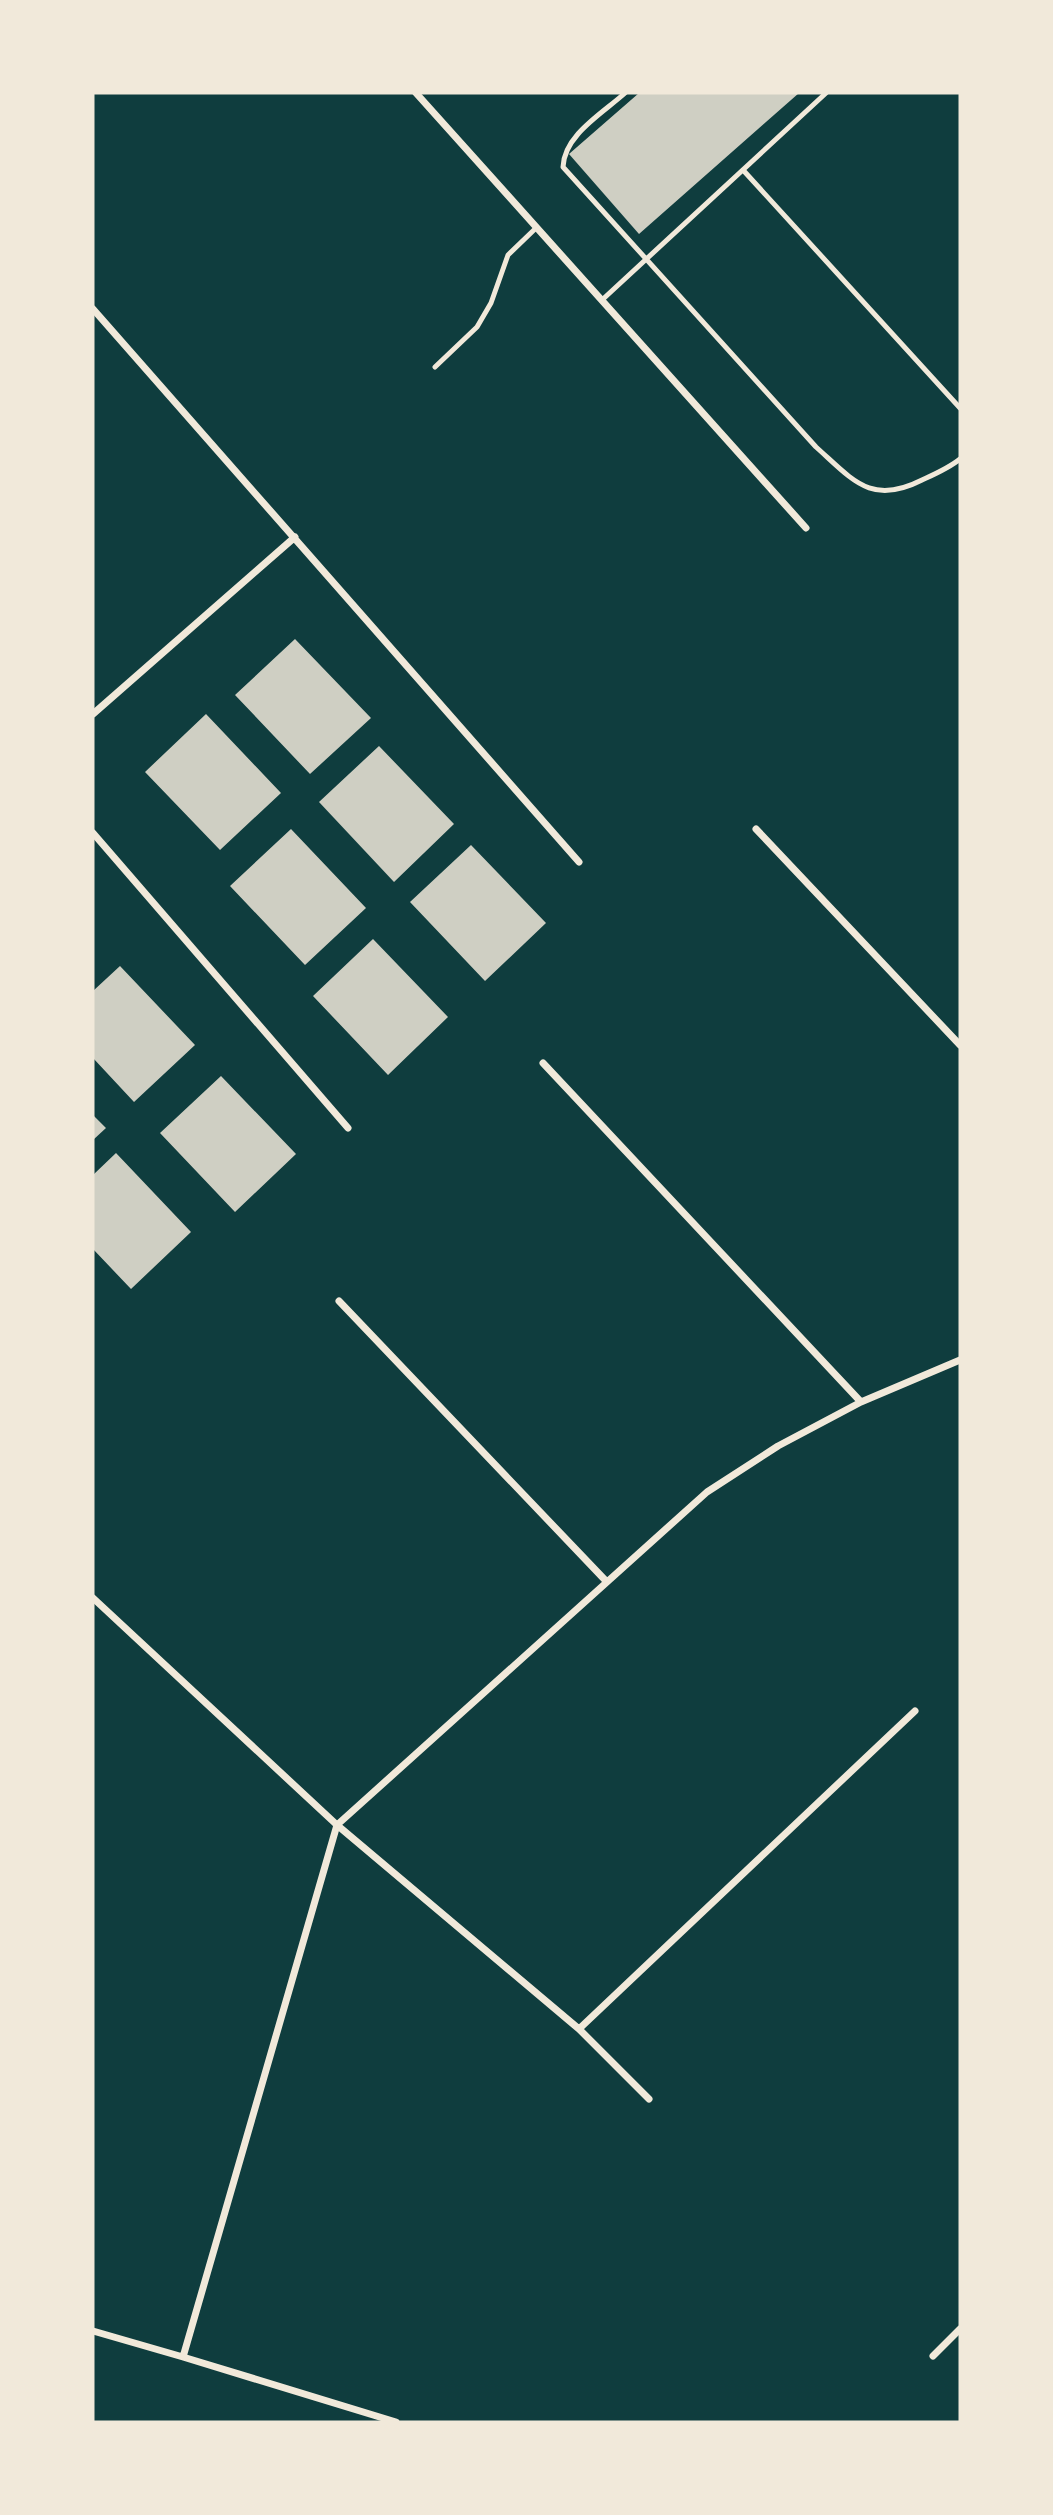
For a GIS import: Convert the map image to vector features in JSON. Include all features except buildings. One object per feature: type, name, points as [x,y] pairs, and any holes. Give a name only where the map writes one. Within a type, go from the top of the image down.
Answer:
[{"type":"street","points":[[416,93],[806,528]]},
{"type":"street","points":[[93,309],[579,862]]},
{"type":"street","points":[[93,714],[295,537]]},
{"type":"street","points":[[756,829],[960,1045]]},
{"type":"street","points":[[93,833],[348,1128]]},
{"type":"street","points":[[543,1063],[862,1402]]},
{"type":"street","points":[[339,1301],[606,1581]]},
{"type":"street","points":[[183,2357],[337,1825],[707,1492],[778,1446],[862,1402],[960,1360]]},
{"type":"street","points":[[93,1598],[337,1825],[579,2029],[649,2099]]},
{"type":"street","points":[[579,2029],[915,1711]]},
{"type":"street","points":[[933,2356],[960,2329]]},
{"type":"street","points":[[93,2331],[396,2422]]},
{"type":"lane","points":[[625,93],[569,143],[563,155],[563,167],[816,447],[857,484],[879,493],[904,489],[960,459]]},
{"type":"lane","points":[[603,300],[826,93]]},
{"type":"lane","points":[[743,170],[960,408]]},
{"type":"lane","points":[[435,367],[477,327],[491,303],[508,255],[536,228]]}]
